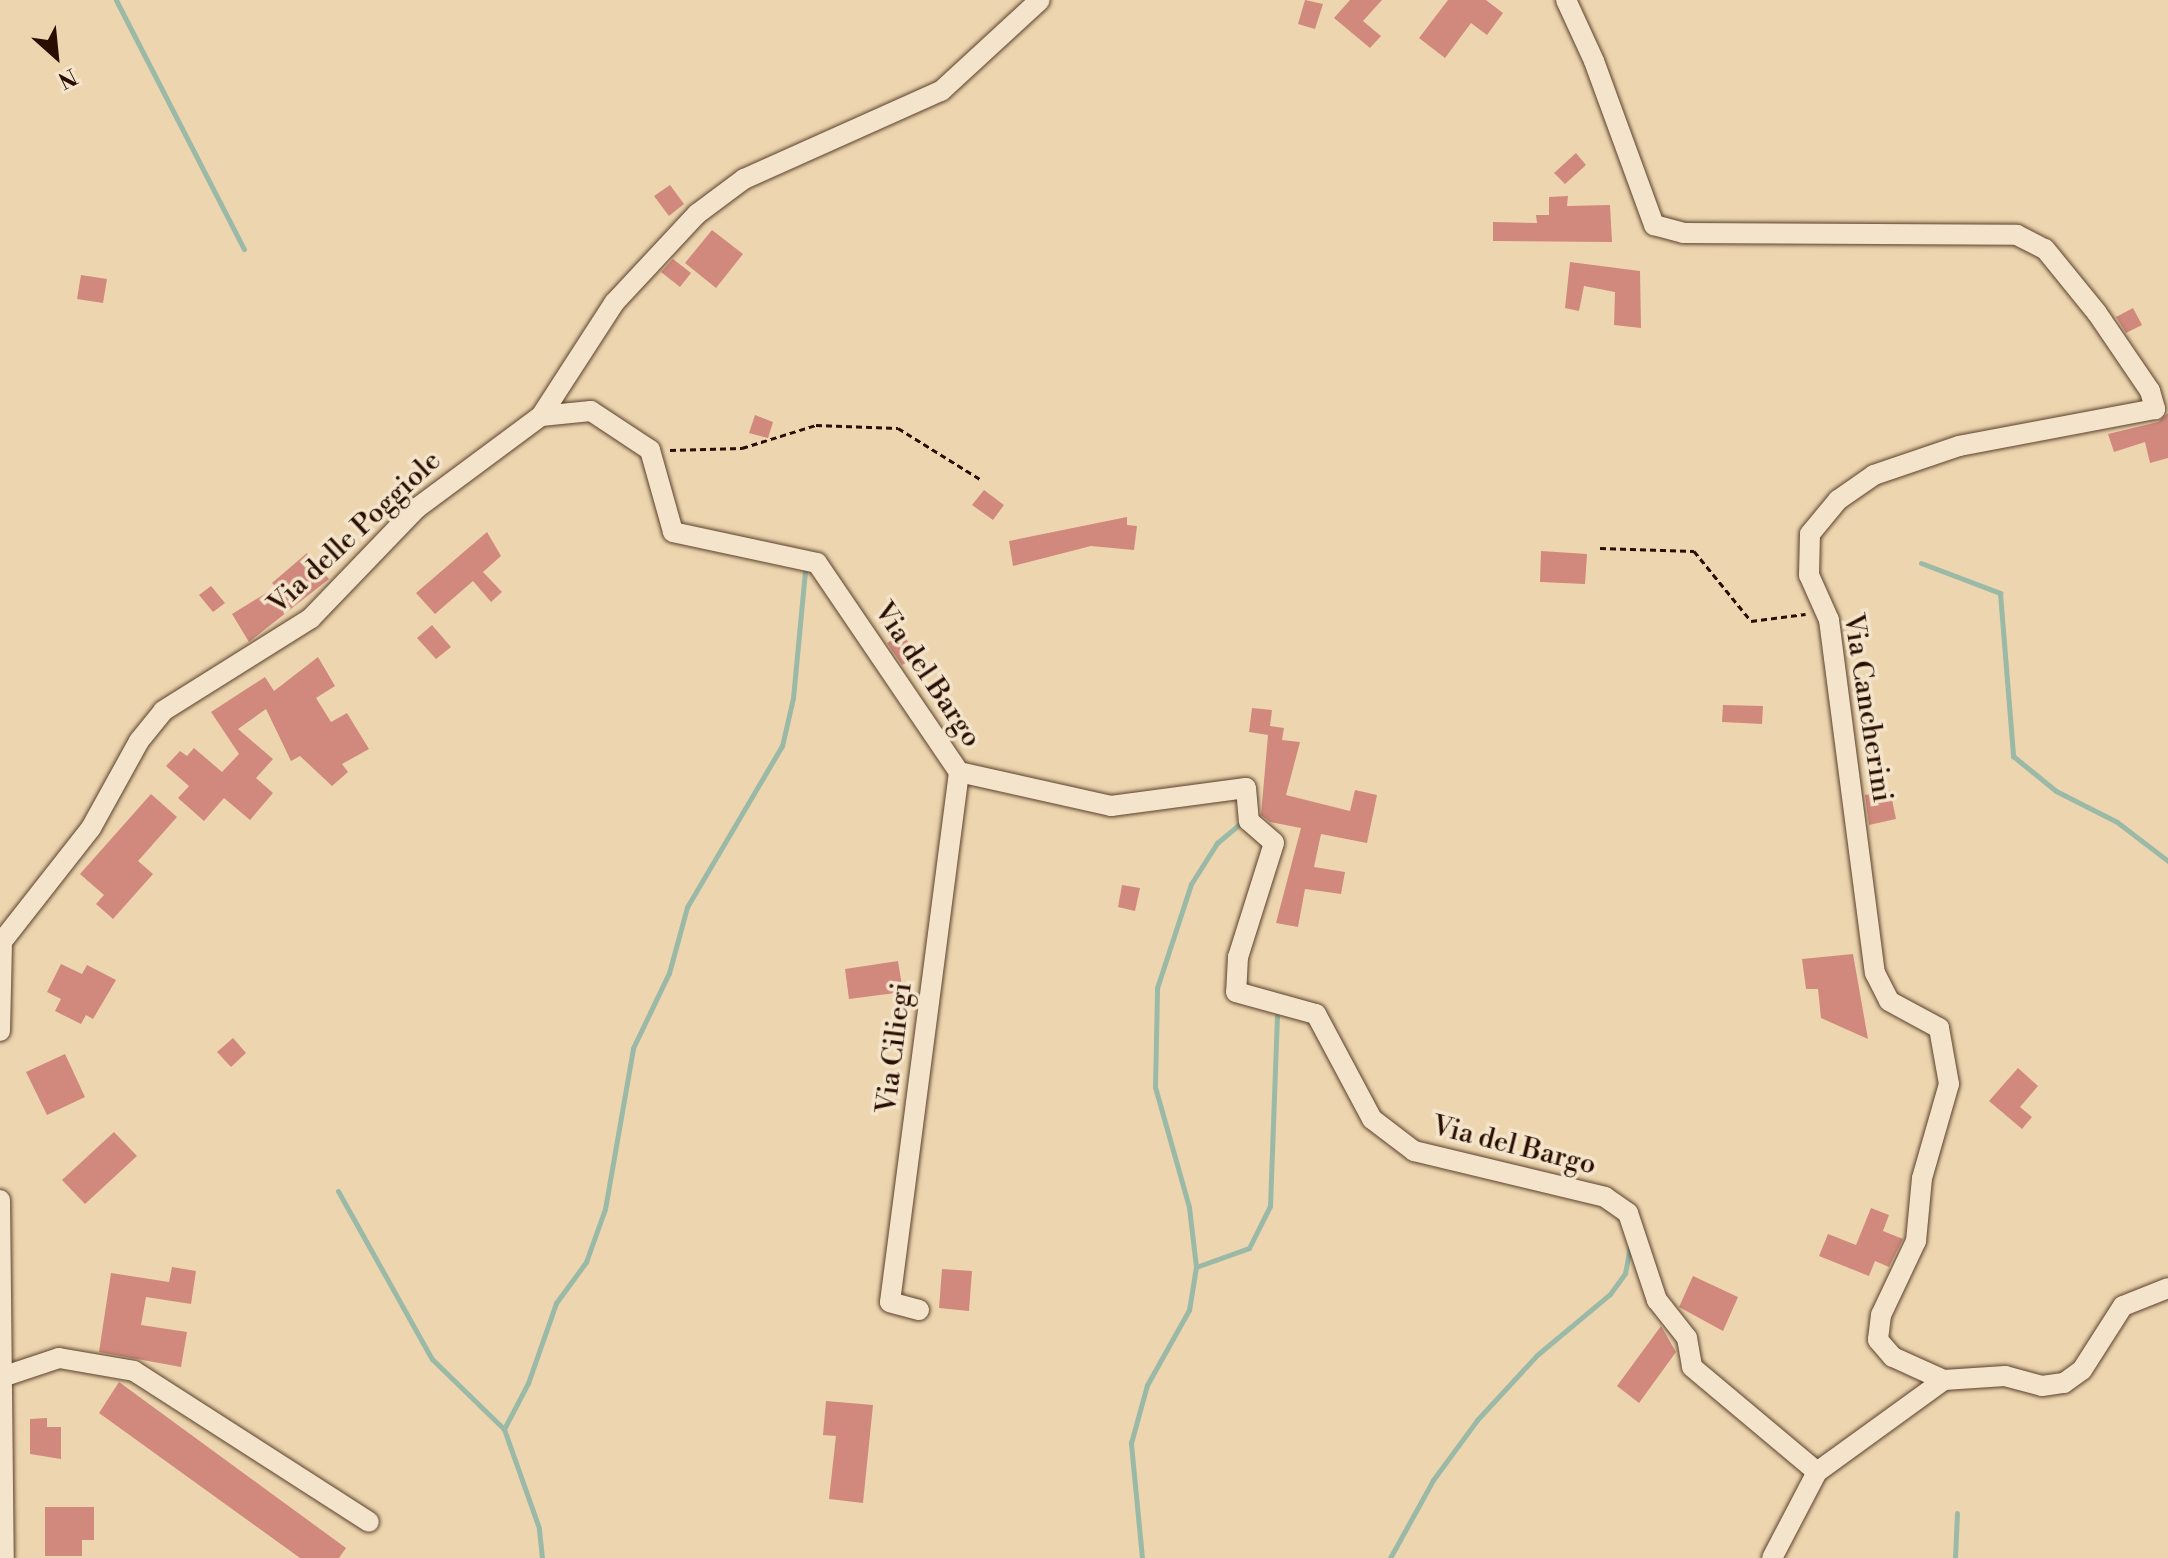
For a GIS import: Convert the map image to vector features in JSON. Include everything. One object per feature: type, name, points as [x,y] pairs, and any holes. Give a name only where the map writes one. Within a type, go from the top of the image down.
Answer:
[{"type":"street","name":"Via delle Poggiole","points":[[1,943],[91,828],[139,741],[163,711],[311,618],[417,508],[541,416],[614,303],[697,214],[744,179],[941,91],[1040,0]]},
{"type":"street","name":"Via Cancherini","points":[[1566,0],[1654,225],[1726,234],[2017,235],[2045,249],[2088,302],[2162,412],[1973,443],[1874,475],[1838,500],[1810,534],[1809,575],[1825,610],[1875,973],[1889,1001],[1939,1028],[1949,1084],[1922,1178],[1916,1241],[1881,1315],[1878,1340],[1893,1357],[1944,1380]]},
{"type":"street","points":[[541,416],[591,411],[650,450]]},
{"type":"street","name":"Via del Bargo","points":[[650,450],[673,532],[817,563],[959,772],[1111,806],[1246,788],[1249,821],[1274,843],[1238,957],[1236,992],[1316,1014],[1372,1119],[1414,1151],[1605,1197],[1628,1213],[1657,1300],[1687,1338],[1692,1367],[1817,1472]]},
{"type":"street","name":"Via Ciliegi","points":[[919,1310],[890,1302],[959,772]]},
{"type":"street","points":[[0,1031],[1,943]]},
{"type":"street","points":[[0,1200],[4,1558]]},
{"type":"street","points":[[1772,1558],[1817,1472],[1944,1380],[2005,1376],[2042,1386],[2064,1383],[2082,1370],[2123,1306],[2168,1288]]},
{"type":"street","points":[[2,1377],[59,1358],[134,1371],[369,1522]]},
{"type":"path","points":[[650,450],[742,448],[816,425],[898,428],[980,479]]},
{"type":"path","points":[[1600,548],[1694,551],[1751,621],[1772,622],[1825,610]]},
{"type":"building","points":[[1305,0],[1323,4],[1315,29],[1298,24]]},
{"type":"building","points":[[1350,0],[1382,0],[1363,21],[1381,36],[1370,48],[1334,18]]},
{"type":"building","points":[[1448,0],[1486,0],[1503,13],[1487,35],[1471,23],[1445,58],[1419,38]]},
{"type":"building","points":[[1576,153],[1586,165],[1565,184],[1554,173]]},
{"type":"building","points":[[670,185],[684,204],[669,216],[654,196]]},
{"type":"building","points":[[1568,196],[1567,206],[1610,205],[1612,242],[1493,241],[1493,222],[1537,223],[1536,215],[1549,215],[1549,197]]},
{"type":"building","points":[[712,230],[743,254],[716,288],[685,263]]},
{"type":"building","points":[[673,259],[691,273],[680,287],[661,272]]},
{"type":"building","points":[[1570,262],[1640,271],[1641,328],[1614,325],[1615,292],[1584,286],[1579,311],[1565,308]]},
{"type":"building","points":[[81,275],[107,279],[103,303],[77,299]]},
{"type":"building","points":[[2133,308],[2142,325],[2126,333],[2116,317]]},
{"type":"building","points":[[2168,413],[2168,458],[2150,463],[2145,442],[2114,452],[2108,434],[2158,422]]},
{"type":"building","points":[[755,415],[773,422],[768,438],[749,433]]},
{"type":"building","points":[[984,490],[1004,505],[993,520],[972,505]]},
{"type":"building","points":[[1127,517],[1127,525],[1137,526],[1134,550],[1091,546],[1013,566],[1009,541]]},
{"type":"building","points":[[487,532],[501,556],[483,572],[502,592],[491,602],[473,581],[435,614],[416,593]]},
{"type":"building","points":[[1541,551],[1587,554],[1585,584],[1540,582]]},
{"type":"building","points":[[307,553],[329,579],[249,642],[232,614],[276,587],[272,583]]},
{"type":"building","points":[[211,586],[225,603],[213,612],[199,595]]},
{"type":"building","points":[[432,625],[451,647],[436,659],[417,638]]},
{"type":"building","points":[[904,634],[916,658],[902,665],[887,643]]},
{"type":"building","points":[[318,657],[335,686],[316,698],[331,722],[347,713],[369,749],[342,764],[348,772],[332,786],[300,756],[291,761],[266,709],[238,729],[273,759],[256,778],[273,793],[250,820],[224,798],[204,821],[178,798],[189,786],[166,766],[180,751],[187,756],[194,748],[222,772],[239,754],[211,712],[265,677],[274,691]]},
{"type":"building","points":[[1723,705],[1763,706],[1762,724],[1722,722]]},
{"type":"building","points":[[1252,708],[1272,710],[1270,726],[1284,728],[1282,740],[1300,742],[1286,795],[1350,811],[1355,790],[1377,795],[1367,843],[1321,834],[1314,867],[1345,872],[1341,894],[1305,889],[1298,927],[1276,923],[1301,828],[1270,822],[1261,815],[1268,735],[1249,732]]},
{"type":"building","points":[[1890,790],[1896,819],[1869,825],[1865,795]]},
{"type":"building","points":[[151,794],[177,817],[138,861],[153,874],[113,919],[96,904],[104,895],[80,874]]},
{"type":"building","points":[[1122,885],[1140,888],[1135,911],[1118,907]]},
{"type":"building","points":[[1853,954],[1868,1039],[1821,1018],[1818,989],[1806,989],[1802,959]]},
{"type":"building","points":[[898,961],[903,992],[849,999],[845,969]]},
{"type":"building","points":[[61,964],[82,974],[87,965],[116,980],[93,1019],[86,1015],[81,1024],[55,1011],[61,999],[47,992]]},
{"type":"building","points":[[233,1038],[246,1053],[231,1067],[217,1052]]},
{"type":"building","points":[[65,1054],[85,1097],[47,1115],[26,1072]]},
{"type":"building","points":[[2018,1068],[2038,1086],[2020,1107],[2032,1117],[2022,1129],[1989,1101]]},
{"type":"building","points":[[114,1132],[137,1156],[85,1204],[62,1180]]},
{"type":"building","points":[[1871,1208],[1889,1215],[1883,1231],[1903,1239],[1889,1267],[1875,1261],[1869,1276],[1819,1256],[1828,1234],[1856,1245]]},
{"type":"building","points":[[172,1267],[196,1271],[191,1304],[146,1297],[141,1325],[187,1332],[181,1367],[99,1352],[111,1273],[169,1282]]},
{"type":"building","points":[[942,1269],[972,1271],[969,1311],[939,1308]]},
{"type":"building","points":[[1693,1276],[1738,1297],[1723,1331],[1679,1307]]},
{"type":"building","points":[[1661,1326],[1676,1352],[1639,1403],[1617,1386]]},
{"type":"building","points":[[119,1382],[346,1548],[339,1558],[300,1558],[99,1413]]},
{"type":"building","points":[[826,1401],[873,1405],[863,1503],[829,1499],[836,1436],[823,1435]]},
{"type":"building","points":[[47,1418],[47,1427],[61,1427],[61,1459],[30,1454],[30,1419]]},
{"type":"building","points":[[45,1507],[94,1507],[94,1540],[82,1540],[82,1556],[45,1556]]},
{"type":"waterway","points":[[116,0],[244,249]]},
{"type":"waterway","points":[[1921,563],[2000,593],[2013,756],[2056,791],[2117,822],[2168,861]]},
{"type":"waterway","points":[[542,1558],[539,1528],[504,1429],[528,1383],[556,1303],[586,1262],[605,1209],[633,1048],[669,973],[687,907],[782,746],[793,698],[805,572]]},
{"type":"waterway","points":[[1142,1558],[1131,1443],[1147,1385],[1189,1310],[1196,1267],[1189,1207],[1155,1087],[1157,988],[1191,884],[1217,843],[1243,821]]},
{"type":"waterway","points":[[1196,1267],[1249,1248],[1270,1206],[1277,1016]]},
{"type":"waterway","points":[[338,1191],[432,1359],[504,1429]]},
{"type":"waterway","points":[[1390,1558],[1433,1480],[1477,1420],[1537,1355],[1610,1294],[1625,1273],[1631,1243]]},
{"type":"waterway","points":[[1955,1558],[1957,1513]]}]
